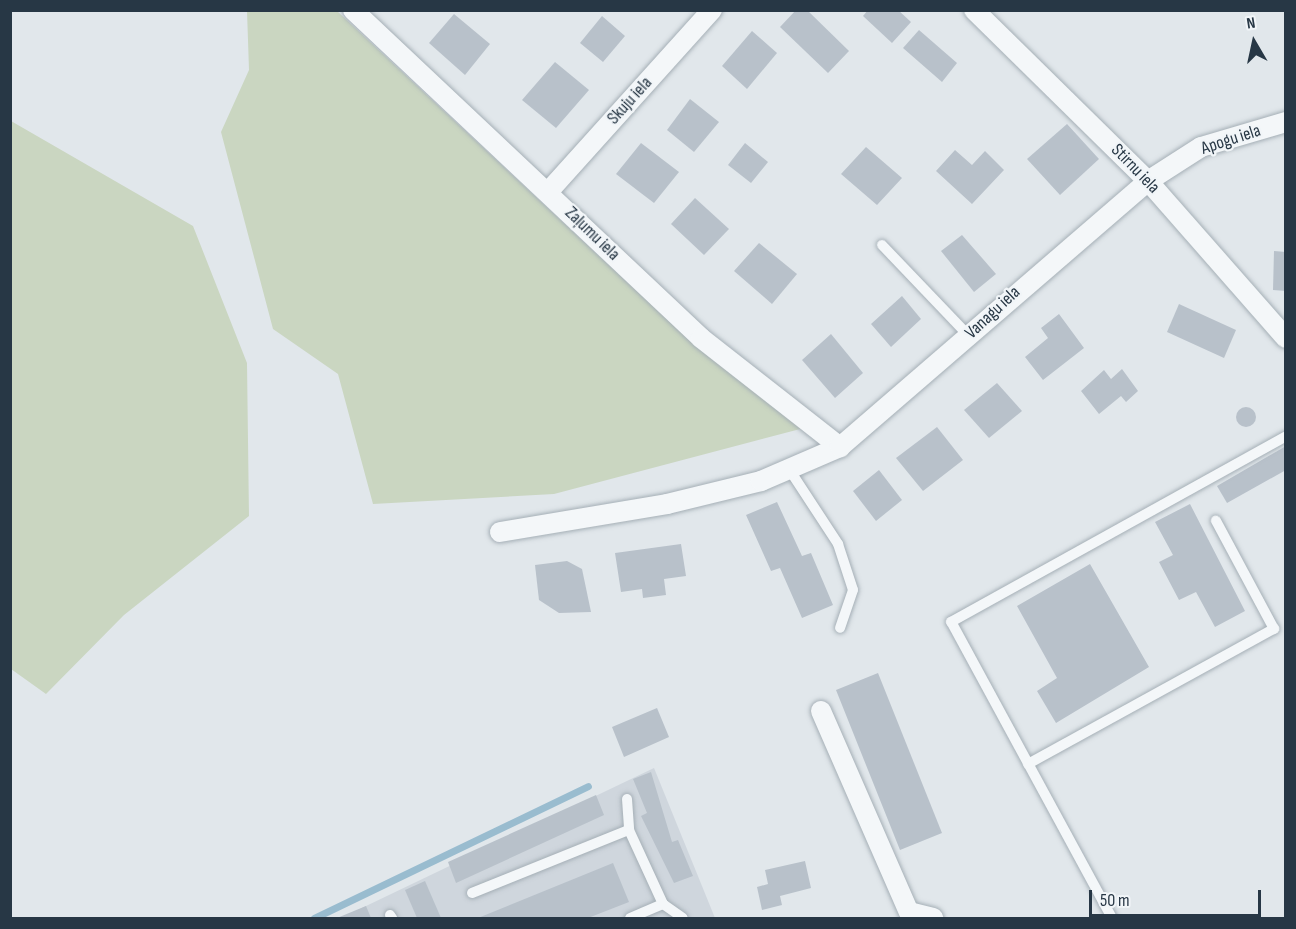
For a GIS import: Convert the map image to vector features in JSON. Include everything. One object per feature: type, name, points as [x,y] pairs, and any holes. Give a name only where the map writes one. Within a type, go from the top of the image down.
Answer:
[{"type":"street","name":"Zaļumu iela","points":[[353,10],[701,338],[840,447]]},
{"type":"street","name":"Skuju iela","points":[[548,192],[712,10]]},
{"type":"street","name":"Stirnu iela","points":[[982,13],[1148,182],[1286,338]]},
{"type":"street","name":"Apogu iela","points":[[1148,182],[1201,147],[1286,122]]},
{"type":"street","name":"Vanagu iela","points":[[500,532],[667,504],[789,469],[840,447],[1148,182]]},
{"type":"street","points":[[821,711],[909,912],[933,918]]},
{"type":"lane","points":[[882,245],[969,336]]},
{"type":"lane","points":[[1112,918],[951,622],[1286,436]]},
{"type":"lane","points":[[789,469],[838,544],[854,590],[840,628]]},
{"type":"lane","points":[[1028,764],[1274,629],[1216,521]]},
{"type":"lane","points":[[627,799],[629,830],[663,904],[684,918]]},
{"type":"lane","points":[[472,893],[629,830]]},
{"type":"lane","points":[[630,918],[663,904]]},
{"type":"shaded area","points":[[654,768],[715,918],[341,918]]},
{"type":"green space","points":[[247,11],[337,11],[691,342],[804,428],[554,494],[373,504],[338,374],[273,329],[221,132],[249,70]]},
{"type":"green space","points":[[11,121],[193,226],[247,363],[249,516],[124,615],[46,694],[11,669]]},
{"type":"building","points":[[796,10],[807,10],[849,51],[828,73],[780,27]]},
{"type":"building","points":[[868,10],[898,10],[911,22],[892,43],[863,16]]},
{"type":"building","points":[[454,14],[490,44],[465,75],[429,43]]},
{"type":"building","points":[[602,16],[625,36],[603,62],[580,43]]},
{"type":"building","points":[[919,30],[957,63],[942,82],[903,48]]},
{"type":"building","points":[[752,31],[777,53],[747,89],[722,66]]},
{"type":"building","points":[[555,62],[589,90],[556,128],[522,100]]},
{"type":"building","points":[[690,99],[719,122],[694,152],[667,130]]},
{"type":"building","points":[[1067,124],[1099,159],[1060,195],[1027,159]]},
{"type":"building","points":[[641,143],[679,172],[654,203],[616,174]]},
{"type":"building","points":[[745,143],[768,162],[751,183],[728,165]]},
{"type":"building","points":[[866,147],[902,178],[877,205],[841,174]]},
{"type":"building","points":[[955,150],[972,165],[985,151],[1004,170],[972,204],[936,171]]},
{"type":"building","points":[[695,198],[729,229],[704,255],[671,224]]},
{"type":"building","points":[[962,235],[996,274],[974,292],[941,251]]},
{"type":"building","points":[[759,243],[797,274],[772,304],[734,271]]},
{"type":"building","points":[[1274,251],[1286,252],[1286,291],[1273,290]]},
{"type":"building","points":[[902,296],[921,319],[891,347],[871,324]]},
{"type":"building","points":[[1179,304],[1236,330],[1224,358],[1167,332]]},
{"type":"building","points":[[1059,314],[1084,348],[1043,380],[1025,357],[1048,338],[1041,328]]},
{"type":"building","points":[[831,334],[863,373],[835,398],[802,360]]},
{"type":"building","points":[[1122,369],[1138,391],[1126,402],[1121,396],[1099,414],[1081,391],[1104,370],[1111,379]]},
{"type":"building","points":[[997,383],[1022,411],[989,438],[964,410]]},
{"type":"building","points":[[1246,407],[1253,410],[1256,417],[1253,424],[1246,427],[1239,424],[1236,417],[1239,410]]},
{"type":"building","points":[[937,427],[963,460],[923,491],[896,458]]},
{"type":"building","points":[[1286,446],[1286,470],[1227,503],[1217,486]]},
{"type":"building","points":[[879,470],[902,500],[876,521],[853,491]]},
{"type":"building","points":[[777,502],[802,556],[811,553],[833,605],[802,618],[780,568],[771,571],[746,515]]},
{"type":"building","points":[[1190,504],[1245,611],[1215,627],[1196,592],[1179,600],[1159,562],[1173,555],[1155,522]]},
{"type":"building","points":[[681,544],[686,576],[664,579],[666,595],[643,598],[642,589],[621,592],[615,553]]},
{"type":"building","points":[[567,561],[582,569],[591,612],[559,613],[539,600],[535,565]]},
{"type":"building","points":[[1090,564],[1149,667],[1056,723],[1037,691],[1057,678],[1017,606]]},
{"type":"building","points":[[878,673],[942,833],[900,850],[836,690]]},
{"type":"building","points":[[657,708],[669,737],[624,757],[612,727]]},
{"type":"building","points":[[651,772],[672,842],[678,840],[693,876],[674,883],[641,816],[647,813],[633,779]]},
{"type":"building","points":[[596,795],[604,815],[456,883],[448,862]]},
{"type":"building","points":[[805,861],[811,888],[780,896],[782,905],[762,910],[757,887],[768,884],[765,870]]},
{"type":"building","points":[[613,863],[629,902],[588,918],[478,918]]},
{"type":"building","points":[[425,881],[441,918],[417,918],[405,890]]},
{"type":"building","points":[[366,906],[371,918],[337,918]]},
{"type":"waterway","points":[[314,918],[588,786]]}]
